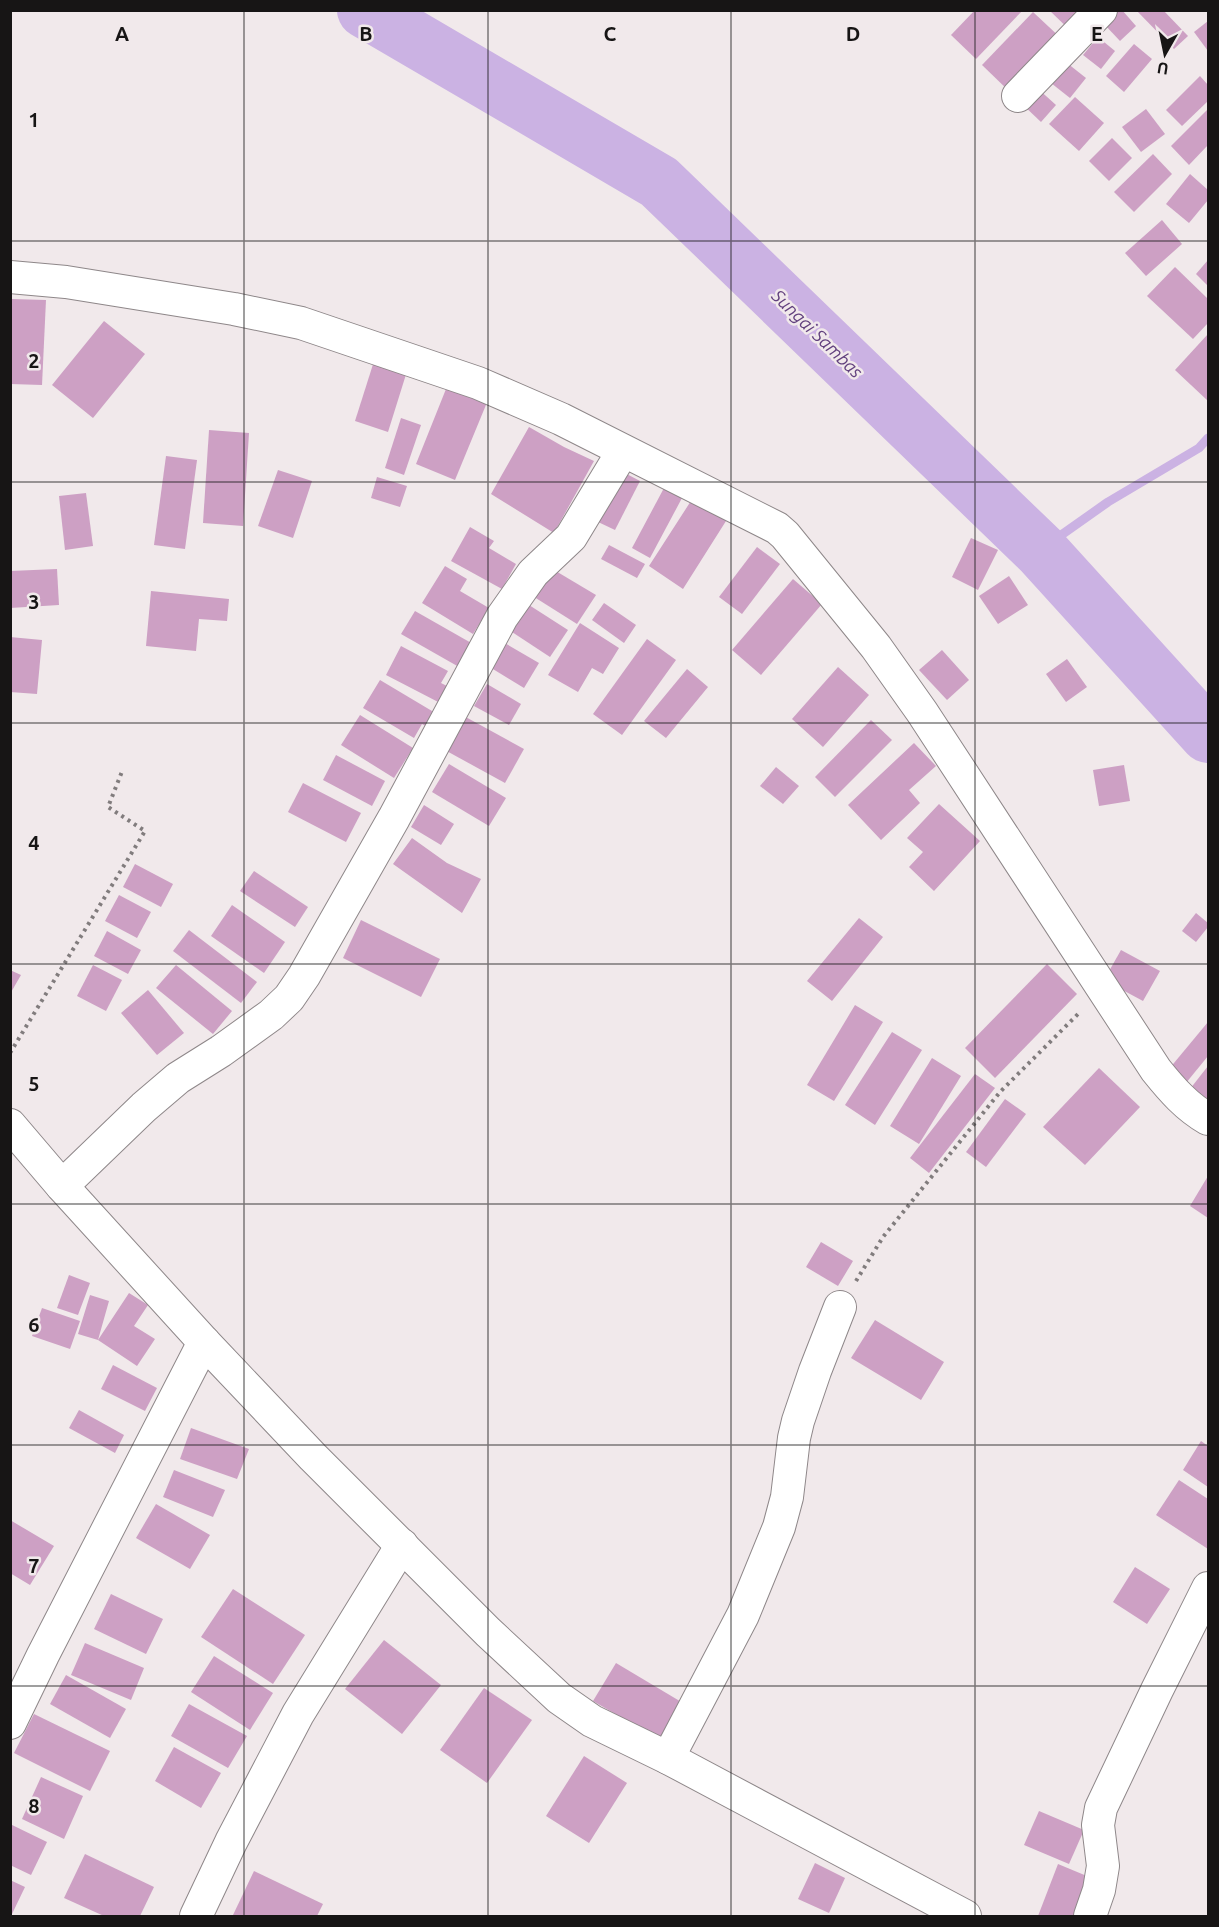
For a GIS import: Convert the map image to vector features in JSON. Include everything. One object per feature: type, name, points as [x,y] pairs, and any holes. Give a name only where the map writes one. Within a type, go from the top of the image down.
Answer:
[{"type":"street","points":[[1018,96],[1101,10]]},
{"type":"street","points":[[10,277],[66,282],[234,309],[301,323],[478,383],[561,419],[770,524],[785,535],[876,647],[922,712],[1156,1070],[1189,1107],[1209,1119]]},
{"type":"street","points":[[62,1186],[144,1107],[178,1078],[248,1033],[289,998],[304,976],[394,818],[502,617],[532,573],[571,537],[623,451]]},
{"type":"street","points":[[10,1125],[62,1186],[204,1342],[313,1457],[488,1632],[559,1698],[592,1721],[668,1758],[965,1917]]},
{"type":"street","points":[[668,1758],[743,1615],[776,1536],[787,1497],[798,1421],[814,1371],[840,1307]]},
{"type":"street","points":[[10,1723],[204,1342]]},
{"type":"street","points":[[196,1917],[231,1842],[298,1714],[402,1545]]},
{"type":"street","points":[[1090,1917],[1100,1890],[1103,1866],[1098,1825],[1101,1808],[1209,1588]]},
{"type":"path","points":[[10,1053],[144,831],[108,807],[123,769]]},
{"type":"path","points":[[840,1307],[883,1238],[1000,1092],[1047,1043],[1080,1012],[1105,993]]},
{"type":"building","points":[[975,10],[1023,10],[976,59],[951,35]]},
{"type":"building","points":[[1049,10],[1098,10],[1075,35]]},
{"type":"building","points":[[1119,10],[1122,10],[1136,26],[1120,41],[1104,24]]},
{"type":"building","points":[[1136,10],[1163,10],[1188,36],[1174,49]]},
{"type":"building","points":[[1033,12],[1064,41],[1012,94],[982,65]]},
{"type":"building","points":[[1208,21],[1208,51],[1194,32]]},
{"type":"building","points":[[1098,37],[1115,51],[1101,69],[1083,55]]},
{"type":"building","points":[[1134,44],[1152,59],[1124,92],[1106,76]]},
{"type":"building","points":[[1067,63],[1086,78],[1070,98],[1051,83]]},
{"type":"building","points":[[1200,76],[1208,85],[1208,101],[1182,126],[1166,110]]},
{"type":"building","points":[[1036,87],[1056,105],[1041,122],[1021,103]]},
{"type":"building","points":[[1075,97],[1104,123],[1079,151],[1049,124]]},
{"type":"building","points":[[1146,109],[1165,134],[1141,152],[1122,127]]},
{"type":"building","points":[[1208,109],[1208,145],[1189,165],[1171,146]]},
{"type":"building","points":[[1112,138],[1132,158],[1109,181],[1089,161]]},
{"type":"building","points":[[1153,154],[1172,174],[1134,212],[1114,192]]},
{"type":"building","points":[[1190,174],[1208,190],[1208,200],[1189,223],[1166,204]]},
{"type":"building","points":[[1162,220],[1182,244],[1146,276],[1125,253]]},
{"type":"building","points":[[1208,260],[1208,286],[1196,274]]},
{"type":"building","points":[[1175,267],[1208,299],[1208,323],[1193,339],[1147,296]]},
{"type":"building","points":[[12,299],[46,300],[42,385],[10,384]]},
{"type":"building","points":[[104,321],[145,354],[93,418],[52,385]]},
{"type":"building","points":[[1208,334],[1208,401],[1175,370]]},
{"type":"building","points":[[375,358],[408,368],[388,432],[355,421]]},
{"type":"building","points":[[448,384],[488,400],[455,480],[416,464]]},
{"type":"building","points":[[401,418],[421,425],[404,475],[385,468]]},
{"type":"building","points":[[529,427],[594,461],[554,533],[491,494]]},
{"type":"building","points":[[209,430],[249,433],[243,526],[203,523]]},
{"type":"building","points":[[166,456],[197,460],[185,549],[154,545]]},
{"type":"building","points":[[278,470],[312,481],[293,538],[258,526]]},
{"type":"building","points":[[621,471],[640,481],[615,530],[596,521]]},
{"type":"building","points":[[377,477],[407,486],[400,507],[371,498]]},
{"type":"building","points":[[664,488],[682,498],[650,558],[632,548]]},
{"type":"building","points":[[698,490],[729,510],[723,519],[726,521],[683,589],[649,566]]},
{"type":"building","points":[[86,493],[93,546],[65,550],[59,496]]},
{"type":"building","points":[[470,527],[494,541],[489,548],[516,564],[502,589],[451,561]]},
{"type":"building","points":[[971,538],[998,550],[978,590],[952,577]]},
{"type":"building","points":[[609,545],[645,564],[637,578],[601,559]]},
{"type":"building","points":[[757,547],[780,564],[742,614],[719,597]]},
{"type":"building","points":[[445,566],[467,579],[460,591],[489,608],[473,634],[422,603]]},
{"type":"building","points":[[549,567],[596,595],[577,624],[531,595]]},
{"type":"building","points":[[57,569],[59,605],[10,608],[10,571]]},
{"type":"building","points":[[1009,576],[1028,605],[998,624],[979,596]]},
{"type":"building","points":[[793,579],[822,604],[761,675],[732,650]]},
{"type":"building","points":[[151,591],[229,599],[227,621],[199,619],[196,651],[146,646]]},
{"type":"building","points":[[604,603],[636,625],[624,643],[592,620]]},
{"type":"building","points":[[529,605],[568,630],[550,657],[512,632]]},
{"type":"building","points":[[415,611],[473,644],[459,667],[401,634]]},
{"type":"building","points":[[580,623],[619,648],[603,674],[592,668],[578,692],[548,675]]},
{"type":"building","points":[[10,637],[42,640],[37,694],[10,692]]},
{"type":"building","points":[[647,639],[676,660],[622,735],[593,714]]},
{"type":"building","points":[[503,642],[539,663],[524,688],[488,666]]},
{"type":"building","points":[[401,646],[448,671],[441,683],[451,688],[442,704],[386,675]]},
{"type":"building","points":[[942,650],[969,680],[947,700],[919,670]]},
{"type":"building","points":[[1067,659],[1087,687],[1066,702],[1046,674]]},
{"type":"building","points":[[838,667],[869,695],[823,747],[792,719]]},
{"type":"building","points":[[687,669],[708,687],[666,738],[644,721]]},
{"type":"building","points":[[380,680],[437,714],[429,728],[422,724],[414,738],[363,708]]},
{"type":"building","points":[[487,684],[521,704],[509,725],[474,706]]},
{"type":"building","points":[[360,715],[413,748],[394,778],[341,745]]},
{"type":"building","points":[[462,715],[524,749],[505,783],[443,749]]},
{"type":"building","points":[[871,720],[892,740],[835,797],[815,777]]},
{"type":"building","points":[[914,743],[936,766],[909,790],[920,803],[881,840],[848,805]]},
{"type":"building","points":[[336,755],[385,781],[372,806],[323,780]]},
{"type":"building","points":[[449,764],[506,798],[489,826],[432,792]]},
{"type":"building","points":[[1124,765],[1130,801],[1099,806],[1093,770]]},
{"type":"building","points":[[776,767],[799,786],[783,804],[760,786]]},
{"type":"building","points":[[303,783],[361,813],[346,842],[288,812]]},
{"type":"building","points":[[939,804],[980,841],[934,891],[909,867],[923,852],[907,838]]},
{"type":"building","points":[[424,805],[454,824],[441,845],[411,827]]},
{"type":"building","points":[[412,838],[447,863],[481,879],[462,913],[393,864]]},
{"type":"building","points":[[135,864],[173,884],[161,907],[123,887]]},
{"type":"building","points":[[254,871],[308,907],[295,927],[240,891]]},
{"type":"building","points":[[119,895],[151,912],[137,938],[105,921]]},
{"type":"building","points":[[232,905],[285,942],[264,973],[211,936]]},
{"type":"building","points":[[1196,913],[1208,923],[1208,927],[1196,942],[1182,931]]},
{"type":"building","points":[[859,918],[883,937],[832,1001],[807,981]]},
{"type":"building","points":[[361,920],[440,959],[421,997],[343,958]]},
{"type":"building","points":[[189,930],[257,982],[241,1003],[173,951]]},
{"type":"building","points":[[107,931],[141,950],[128,974],[94,956]]},
{"type":"building","points":[[1121,950],[1160,971],[1143,1001],[1104,980]]},
{"type":"building","points":[[1047,964],[1077,994],[995,1078],[965,1048]]},
{"type":"building","points":[[93,965],[122,980],[106,1011],[77,996]]},
{"type":"building","points":[[176,965],[232,1011],[213,1034],[156,988]]},
{"type":"building","points":[[10,970],[21,975],[10,994]]},
{"type":"building","points":[[148,990],[184,1033],[157,1055],[121,1013]]},
{"type":"building","points":[[855,1005],[883,1022],[834,1101],[807,1085]]},
{"type":"building","points":[[1208,1022],[1208,1056],[1186,1083],[1169,1069]]},
{"type":"building","points":[[892,1032],[922,1050],[875,1125],[845,1105]]},
{"type":"building","points":[[932,1058],[961,1076],[919,1144],[890,1126]]},
{"type":"building","points":[[1208,1066],[1208,1104],[1190,1089]]},
{"type":"building","points":[[1099,1068],[1140,1107],[1085,1165],[1043,1127]]},
{"type":"building","points":[[975,1074],[995,1088],[929,1173],[910,1158]]},
{"type":"building","points":[[1005,1099],[1026,1114],[986,1167],[966,1152]]},
{"type":"building","points":[[1208,1176],[1208,1218],[1190,1206]]},
{"type":"building","points":[[821,1242],[853,1261],[838,1286],[806,1267]]},
{"type":"building","points":[[69,1275],[90,1283],[78,1315],[57,1308]]},
{"type":"building","points":[[129,1293],[148,1305],[134,1326],[155,1339],[137,1366],[98,1340]]},
{"type":"building","points":[[90,1295],[109,1301],[98,1340],[78,1334]]},
{"type":"building","points":[[42,1308],[80,1321],[70,1349],[32,1336]]},
{"type":"building","points":[[875,1320],[944,1362],[921,1400],[851,1358]]},
{"type":"building","points":[[113,1365],[157,1388],[145,1411],[101,1389]]},
{"type":"building","points":[[79,1410],[124,1435],[115,1453],[69,1428]]},
{"type":"building","points":[[191,1428],[249,1449],[237,1479],[180,1459]]},
{"type":"building","points":[[1201,1441],[1208,1446],[1208,1487],[1183,1470]]},
{"type":"building","points":[[174,1470],[225,1490],[213,1517],[163,1497]]},
{"type":"building","points":[[1179,1480],[1208,1499],[1208,1549],[1156,1515]]},
{"type":"building","points":[[156,1504],[210,1535],[190,1569],[136,1538]]},
{"type":"building","points":[[10,1520],[54,1546],[30,1585],[10,1573]]},
{"type":"building","points":[[1135,1567],[1170,1589],[1147,1624],[1113,1602]]},
{"type":"building","points":[[233,1589],[305,1635],[273,1684],[201,1637]]},
{"type":"building","points":[[111,1594],[163,1619],[146,1654],[94,1629]]},
{"type":"building","points":[[384,1640],[441,1685],[402,1734],[345,1689]]},
{"type":"building","points":[[85,1643],[144,1668],[131,1700],[71,1675]]},
{"type":"building","points":[[214,1656],[273,1693],[250,1730],[191,1692]]},
{"type":"building","points":[[616,1663],[683,1703],[660,1740],[593,1701]]},
{"type":"building","points":[[66,1675],[126,1709],[110,1738],[50,1704]]},
{"type":"building","points":[[484,1688],[532,1720],[487,1783],[440,1750]]},
{"type":"building","points":[[189,1704],[247,1736],[228,1768],[171,1736]]},
{"type":"building","points":[[34,1714],[110,1751],[90,1791],[14,1753]]},
{"type":"building","points":[[174,1747],[221,1773],[201,1808],[155,1781]]},
{"type":"building","points":[[584,1756],[627,1783],[589,1843],[546,1816]]},
{"type":"building","points":[[41,1777],[83,1796],[64,1839],[22,1819]]},
{"type":"building","points":[[1039,1811],[1084,1830],[1069,1864],[1024,1845]]},
{"type":"building","points":[[10,1824],[47,1842],[31,1875],[10,1865]]},
{"type":"building","points":[[85,1854],[154,1887],[140,1916],[104,1916],[64,1898]]},
{"type":"building","points":[[815,1863],[845,1878],[829,1913],[798,1899]]},
{"type":"building","points":[[1058,1864],[1094,1879],[1079,1916],[1038,1916]]},
{"type":"building","points":[[254,1871],[323,1904],[317,1916],[233,1915]]},
{"type":"building","points":[[10,1880],[25,1887],[12,1914],[10,1913]]},
{"type":"waterway","name":"Sungai Sambas","points":[[365,10],[659,182],[1040,550],[1208,735]]},
{"type":"waterway","points":[[1040,550],[1108,502],[1199,448],[1208,438]]}]
